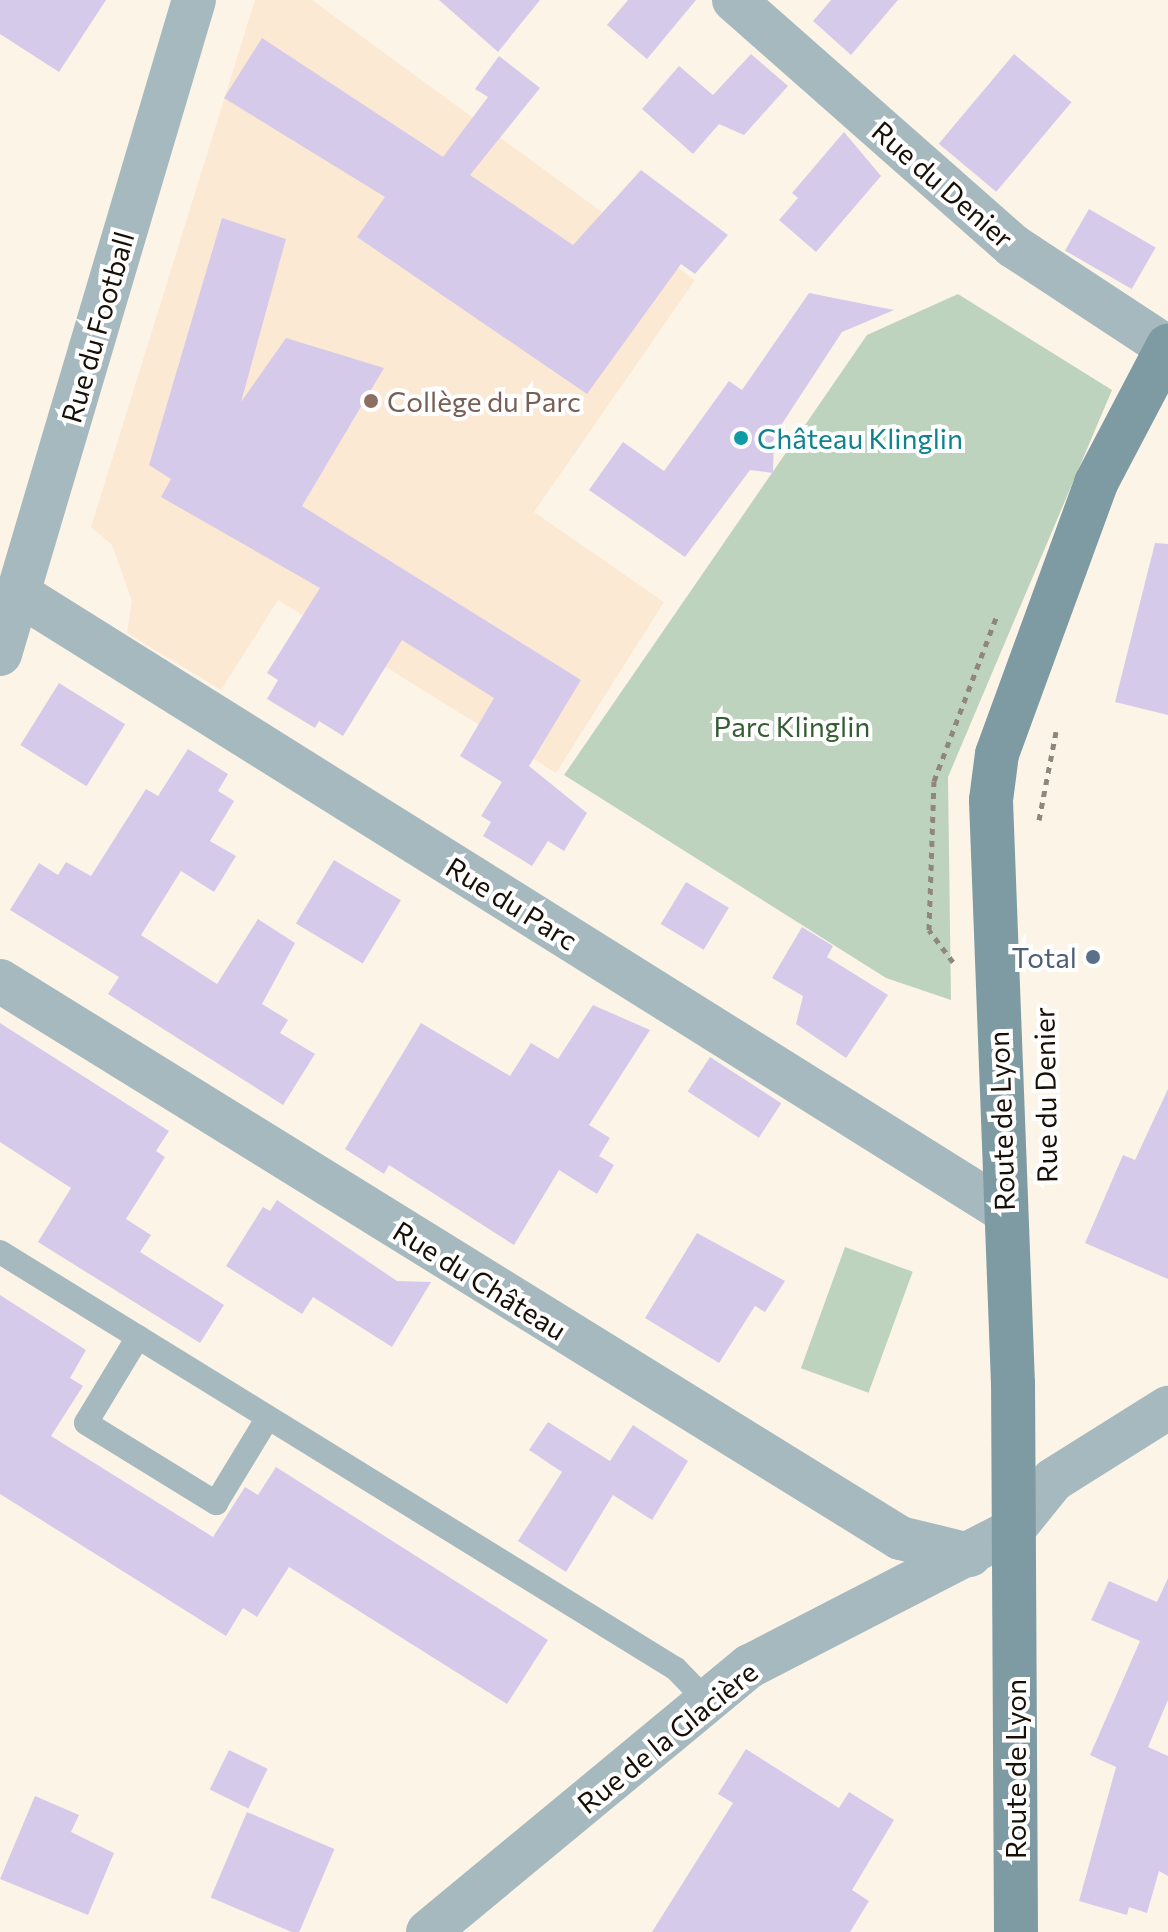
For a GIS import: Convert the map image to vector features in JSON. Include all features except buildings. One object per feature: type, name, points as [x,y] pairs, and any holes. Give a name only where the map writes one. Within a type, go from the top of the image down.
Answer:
[{"type":"main road","name":"Route de Lyon","points":[[1016,1932],[1005,1211],[993,918],[997,754],[1096,483],[1168,347]]},
{"type":"street","name":"Rue du Football","points":[[0,654],[194,0]]},
{"type":"street","name":"Rue du Denier","points":[[734,0],[1013,246],[1168,347]]},
{"type":"street","name":"Rue du Parc","points":[[19,594],[1005,1211]]},
{"type":"street","name":"Rue du Château","points":[[0,981],[740,1442],[900,1538],[970,1555]]},
{"type":"street","points":[[1012,1531],[1053,1480],[1168,1408]]},
{"type":"street","name":"Rue de la Glacière","points":[[428,1932],[750,1666],[1012,1531]]},
{"type":"lane","points":[[0,1252],[676,1669],[707,1701]]},
{"type":"lane","points":[[138,1337],[86,1423],[216,1503],[267,1419]]},
{"type":"path","points":[[1040,834],[1060,720]]},
{"type":"shaded area","name":"Collège du Parc","points":[[255,0],[312,0],[695,280],[534,512],[664,602],[556,773],[278,600],[221,690],[127,633],[132,601],[112,545],[91,527]]},
{"type":"green space","name":"Parc Klinglin","points":[[958,294],[1112,390],[948,777],[951,1000],[886,978],[564,775],[867,335]]},
{"type":"green space","points":[[845,1247],[913,1272],[869,1393],[801,1368]]},
{"type":"place","name":"Collège du Parc","points":[[371,401]]},
{"type":"place","name":"Château Klinglin","points":[[741,438]]},
{"type":"place","name":"Total","points":[[1093,957]]}]
